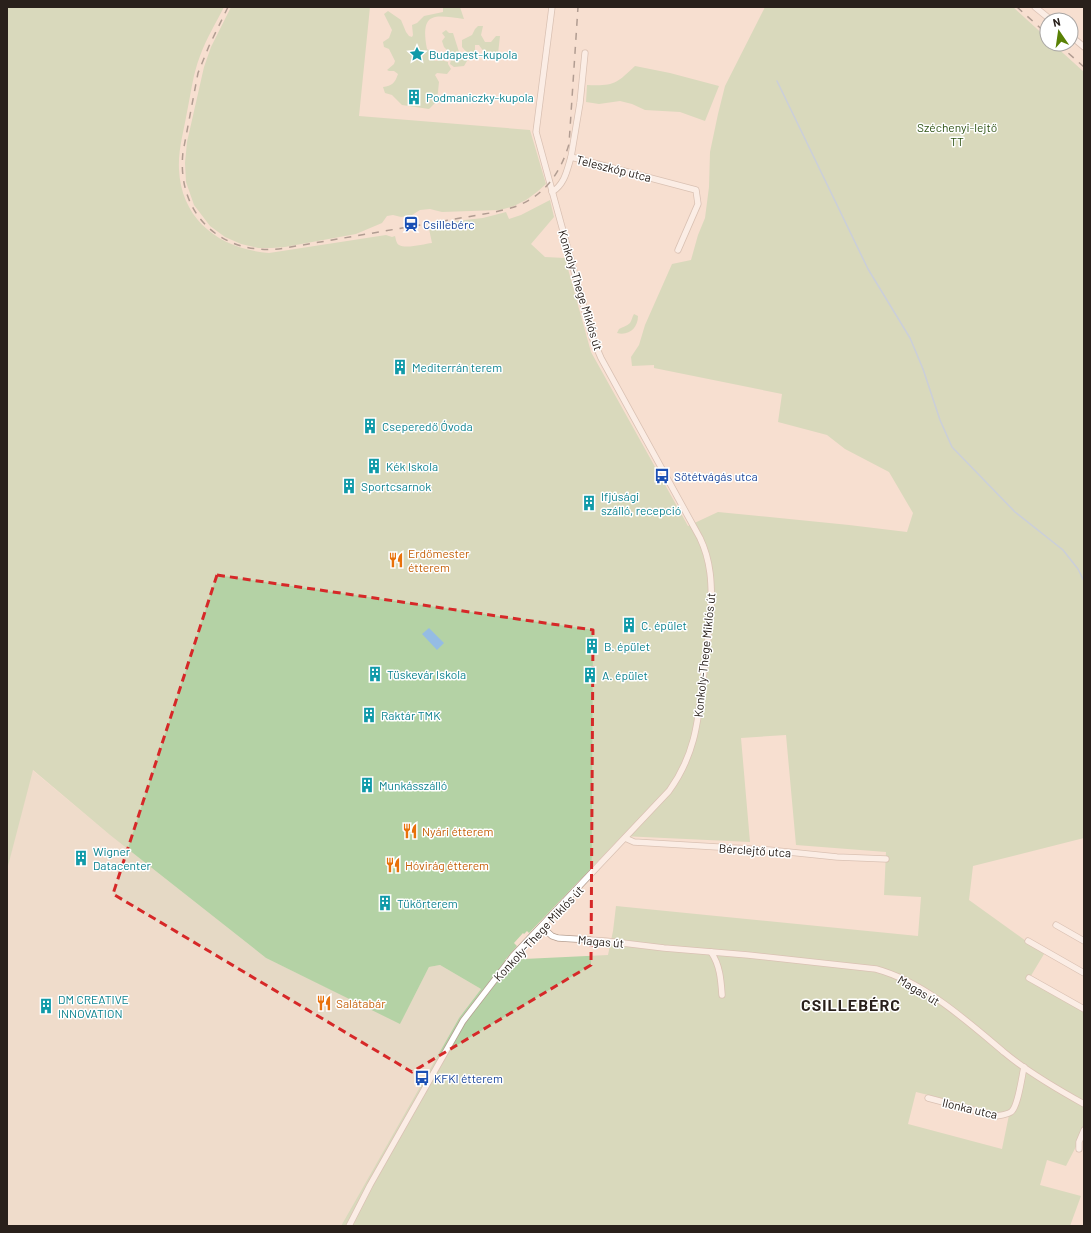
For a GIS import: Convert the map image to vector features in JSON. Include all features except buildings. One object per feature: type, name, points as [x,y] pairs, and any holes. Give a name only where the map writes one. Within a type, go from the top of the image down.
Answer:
[{"type":"street","name":"Konkoly-Thege Miklós út","points":[[349,1226],[370,1185],[463,1021],[513,956],[669,791],[678,778],[690,753],[697,728],[710,626],[712,593],[709,564],[700,538],[595,346],[536,129],[552,7]]},
{"type":"street","points":[[571,157],[580,103],[584,53]]},
{"type":"street","name":"Teleszkóp utca","points":[[552,192],[561,185],[571,157],[696,190],[698,204],[678,250]]},
{"type":"street","name":"Bérclejtő utca","points":[[625,838],[634,842],[769,850],[837,857],[886,859]]},
{"type":"street","points":[[1056,925],[1084,941]]},
{"type":"street","name":"Magas út","points":[[542,926],[552,936],[558,938],[606,941],[876,969],[889,973],[919,988],[968,1022],[1005,1054],[1062,1092],[1084,1104]]},
{"type":"street","points":[[1028,941],[1084,973]]},
{"type":"street","points":[[711,952],[717,962],[722,995]]},
{"type":"street","points":[[717,962],[724,954]]},
{"type":"street","points":[[1029,978],[1084,1010]]},
{"type":"street","name":"Ilonka utca","points":[[928,1098],[996,1116],[1005,1115],[1012,1112],[1015,1108],[1024,1067]]},
{"type":"street","points":[[1079,1149],[1082,1143],[1084,1130]]},
{"type":"highlighted area","points":[[217,575],[593,630],[591,965],[412,1072],[113,894]]},
{"type":"shaded area","points":[[32,770],[110,835],[266,958],[400,1023],[429,967],[440,965],[481,989],[459,1018],[341,1226],[7,1226],[7,870]]},
{"type":"green space","name":"Széchenyi-lejtő TT","points":[[7,7],[224,7],[205,43],[192,84],[179,155],[179,169],[181,187],[187,203],[195,217],[206,229],[235,245],[251,250],[269,253],[386,235],[392,237],[395,236],[399,245],[406,247],[415,246],[432,243],[429,229],[451,224],[456,221],[483,218],[506,212],[509,219],[521,215],[550,200],[554,217],[531,244],[545,257],[565,258],[591,352],[688,526],[718,512],[907,532],[913,513],[889,472],[845,449],[827,435],[778,422],[782,394],[654,368],[654,365],[632,366],[631,357],[639,345],[645,325],[672,264],[691,260],[698,235],[705,218],[709,187],[710,152],[725,86],[765,7],[1013,7],[1039,31],[1039,52],[1062,52],[1084,72],[1084,838],[973,866],[969,900],[1044,954],[1029,979],[1084,1011],[1084,1131],[1066,1166],[1047,1160],[1040,1185],[1081,1196],[1070,1226],[341,1226],[459,1018],[481,989],[440,965],[429,967],[400,1024],[266,958],[110,835],[33,770],[7,870]],"holes":[[[786,735],[796,845],[886,852],[884,895],[921,897],[918,936],[616,906],[608,955],[505,960],[517,946],[514,943],[523,933],[524,934],[527,931],[529,933],[622,836],[750,842],[741,738]],[[916,1092],[1009,1115],[1002,1149],[908,1124]]]},
{"type":"green space","points":[[231,7],[370,7],[359,116],[530,130],[546,184],[526,200],[514,206],[500,210],[442,212],[430,209],[420,210],[412,215],[401,217],[393,215],[387,216],[382,223],[356,234],[285,247],[258,248],[241,244],[225,237],[210,226],[194,205],[186,182],[185,163],[187,142],[204,67],[211,47]]},
{"type":"green space","points":[[443,7],[460,7],[464,19],[445,17],[432,18],[428,22],[426,28],[425,37],[427,49],[432,53],[451,54],[444,47],[442,41],[445,37],[442,33],[446,30],[449,33],[453,33],[459,52],[465,54],[467,61],[464,66],[454,67],[450,64],[451,60],[434,57],[435,61],[441,60],[448,62],[451,69],[447,74],[437,73],[435,75],[439,82],[437,101],[429,109],[402,105],[392,95],[385,93],[383,87],[393,84],[398,74],[394,71],[387,70],[394,64],[395,61],[389,49],[384,47],[383,42],[389,38],[392,30],[384,14],[388,11],[401,20],[406,32],[412,37],[412,25],[417,23],[424,16],[443,12]]},
{"type":"green space","points":[[478,26],[483,26],[481,35],[485,42],[491,42],[496,36],[500,36],[498,54],[490,54],[483,50],[479,45],[475,45],[475,58],[469,55],[462,47],[462,40],[472,35]]},
{"type":"green space","points":[[635,66],[670,73],[719,86],[705,121],[680,112],[645,110],[632,104],[620,101],[599,104],[586,102],[587,85],[614,83]]},
{"type":"green space","points":[[634,314],[638,316],[635,327],[629,332],[621,334],[617,333],[619,329],[630,323]]},
{"type":"water","points":[[429,628],[444,643],[437,650],[422,634]]},
{"type":"waterway","points":[[777,81],[868,269],[910,338],[923,369],[940,420],[952,447],[1015,512],[1063,550],[1078,569],[1084,581]]},
{"type":"railway","points":[[228,7],[198,73],[183,152],[183,175],[187,195],[196,213],[208,227],[224,239],[242,246],[263,249],[285,248],[490,213],[517,206],[536,196],[544,189],[556,173],[566,154],[569,144],[578,7]]},
{"type":"railway","points":[[1017,7],[1039,27]]},
{"type":"railway","points":[[1067,52],[1084,67]]},
{"type":"place","name":"Budapest-kupola","points":[[417,54]]},
{"type":"place","name":"Podmaniczky-kupola","points":[[414,97]]},
{"type":"place","name":"Csillebérc","points":[[411,224]]},
{"type":"place","name":"Mediterrán terem","points":[[400,367]]},
{"type":"place","name":"Cseperedő Óvoda","points":[[370,426]]},
{"type":"place","name":"Kék Iskola","points":[[374,466]]},
{"type":"place","name":"Sötétvágás utca","points":[[662,476]]},
{"type":"place","name":"Sportcsarnok","points":[[349,486]]},
{"type":"place","name":"Ifjúsági szálló, recepció","points":[[589,503]]},
{"type":"place","name":"Erdőmester étterem","points":[[396,560]]},
{"type":"place","name":"C. épület","points":[[629,625]]},
{"type":"place","name":"B. épület","points":[[592,646]]},
{"type":"place","name":"Tüskevár Iskola","points":[[375,674]]},
{"type":"place","name":"A. épület","points":[[590,675]]},
{"type":"place","name":"Raktár TMK","points":[[369,715]]},
{"type":"place","name":"Munkásszálló","points":[[367,785]]},
{"type":"place","name":"Nyári étterem","points":[[410,831]]},
{"type":"place","name":"Wigner Datacenter","points":[[81,858]]},
{"type":"place","name":"Hóvirág étterem","points":[[393,865]]},
{"type":"place","name":"Tükörterem","points":[[385,903]]},
{"type":"place","name":"Salátabár","points":[[324,1003]]},
{"type":"place","name":"DM CREATIVE INNOVATION","points":[[46,1006]]},
{"type":"place","name":"KFKI étterem","points":[[422,1078]]},
{"type":"district","name":"CSILLEBÉRC","points":[[851,1004]]}]
